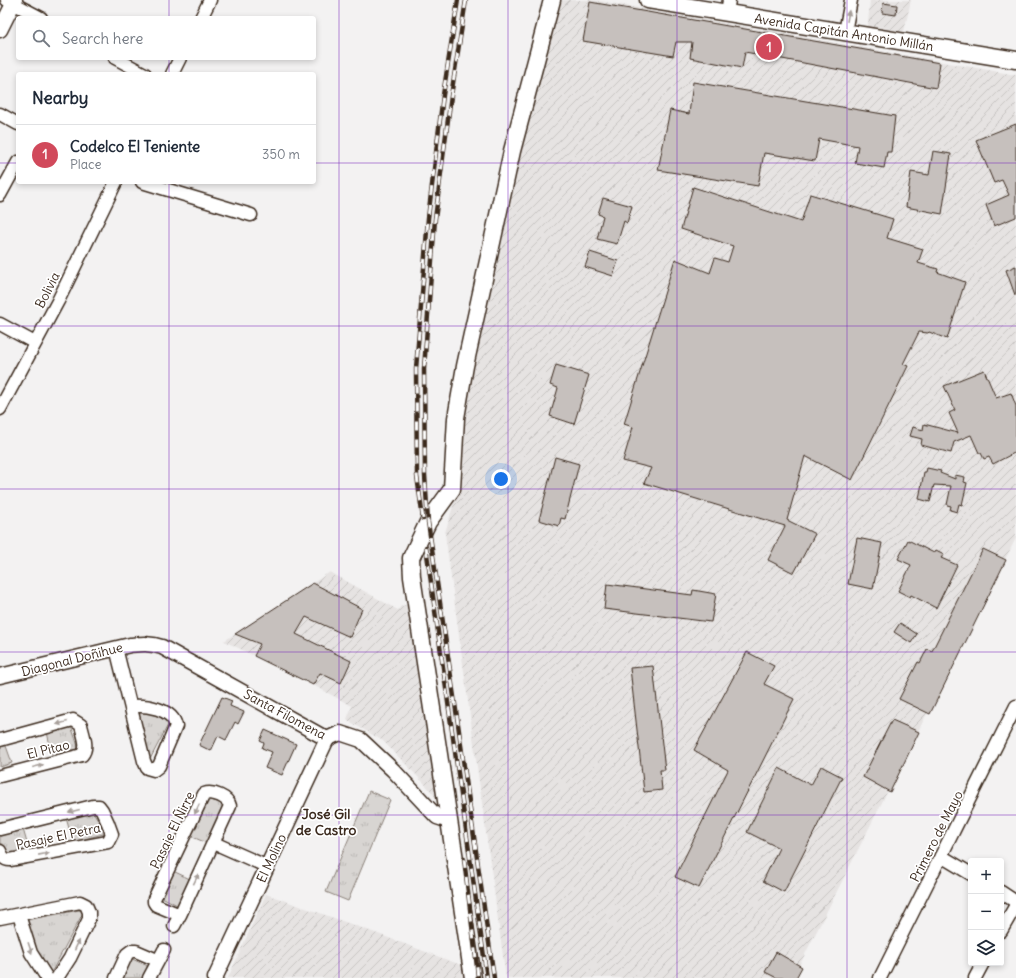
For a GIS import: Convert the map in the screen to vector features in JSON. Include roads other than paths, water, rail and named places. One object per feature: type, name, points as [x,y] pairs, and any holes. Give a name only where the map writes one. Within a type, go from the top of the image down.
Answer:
[{"type":"main road","points":[[473,978],[412,577],[411,558],[428,522],[452,489],[458,401],[512,151],[552,0]]},
{"type":"main road","points":[[478,310],[490,285],[497,259],[559,0]]},
{"type":"main road","name":"Avenida Capitán Antonio Millán","points":[[648,0],[728,6],[845,32],[1016,60]]},
{"type":"street","points":[[202,16],[210,0]]},
{"type":"street","points":[[845,32],[851,0]]},
{"type":"street","points":[[0,30],[12,1],[38,16]]},
{"type":"street","points":[[119,60],[141,72]]},
{"type":"street","points":[[173,72],[179,60]]},
{"type":"street","points":[[0,114],[16,123]]},
{"type":"street","points":[[0,195],[16,166]]},
{"type":"street","name":"Bolivia","points":[[0,409],[58,301],[115,184]]},
{"type":"street","points":[[149,184],[250,215]]},
{"type":"street","points":[[0,324],[35,343]]},
{"type":"street","name":"Santa Filomena","points":[[144,643],[162,647],[327,739],[340,733],[360,740],[393,770],[436,817],[443,819],[449,818]]},
{"type":"street","name":"Diagonal Doñihue","points":[[0,676],[116,648],[144,643]]},
{"type":"street","points":[[116,648],[144,761],[147,768],[154,770],[159,766],[176,726],[175,721],[172,717],[161,710],[146,706],[131,706]]},
{"type":"street","name":"Primero de Mayo","points":[[880,978],[1016,706]]},
{"type":"street","name":"El Pitao","points":[[0,740],[73,720],[81,725],[86,747],[85,752],[82,755],[0,776]]},
{"type":"street","name":"El Molino","points":[[215,978],[327,739]]},
{"type":"street","name":"Pasaje El Ñirre","points":[[174,926],[180,915],[214,843],[230,806],[226,799],[212,792],[204,794],[154,899],[156,905],[180,915]]},
{"type":"street","name":"Pasaje El Petra","points":[[0,829],[98,806],[102,810],[112,834],[108,842],[10,860],[6,860],[0,851]]},
{"type":"street","points":[[214,843],[268,867]]},
{"type":"street","points":[[941,856],[968,872]]},
{"type":"street","points":[[1002,930],[1016,903],[1004,894]]},
{"type":"street","points":[[0,918],[80,902],[86,905],[89,912],[88,919],[70,958],[57,978]]},
{"type":"street","points":[[19,915],[31,953],[47,978]]},
{"type":"street","points":[[116,978],[127,954],[131,951],[161,955],[149,978]]},
{"type":"street","points":[[975,978],[981,966]]},
{"type":"railway","points":[[423,519],[417,476],[416,369],[428,218],[443,95],[458,0]]},
{"type":"railway","points":[[466,0],[451,96],[435,219],[424,369],[425,475],[428,522],[494,978]]},
{"type":"railway","points":[[426,547],[487,978]]},
{"type":"railway","points":[[464,859],[478,978]]},
{"type":"place","name":"Codelco El Teniente","points":[[769,47]]},
{"type":"district","name":"José Gil de Castro","points":[[326,822]]}]
